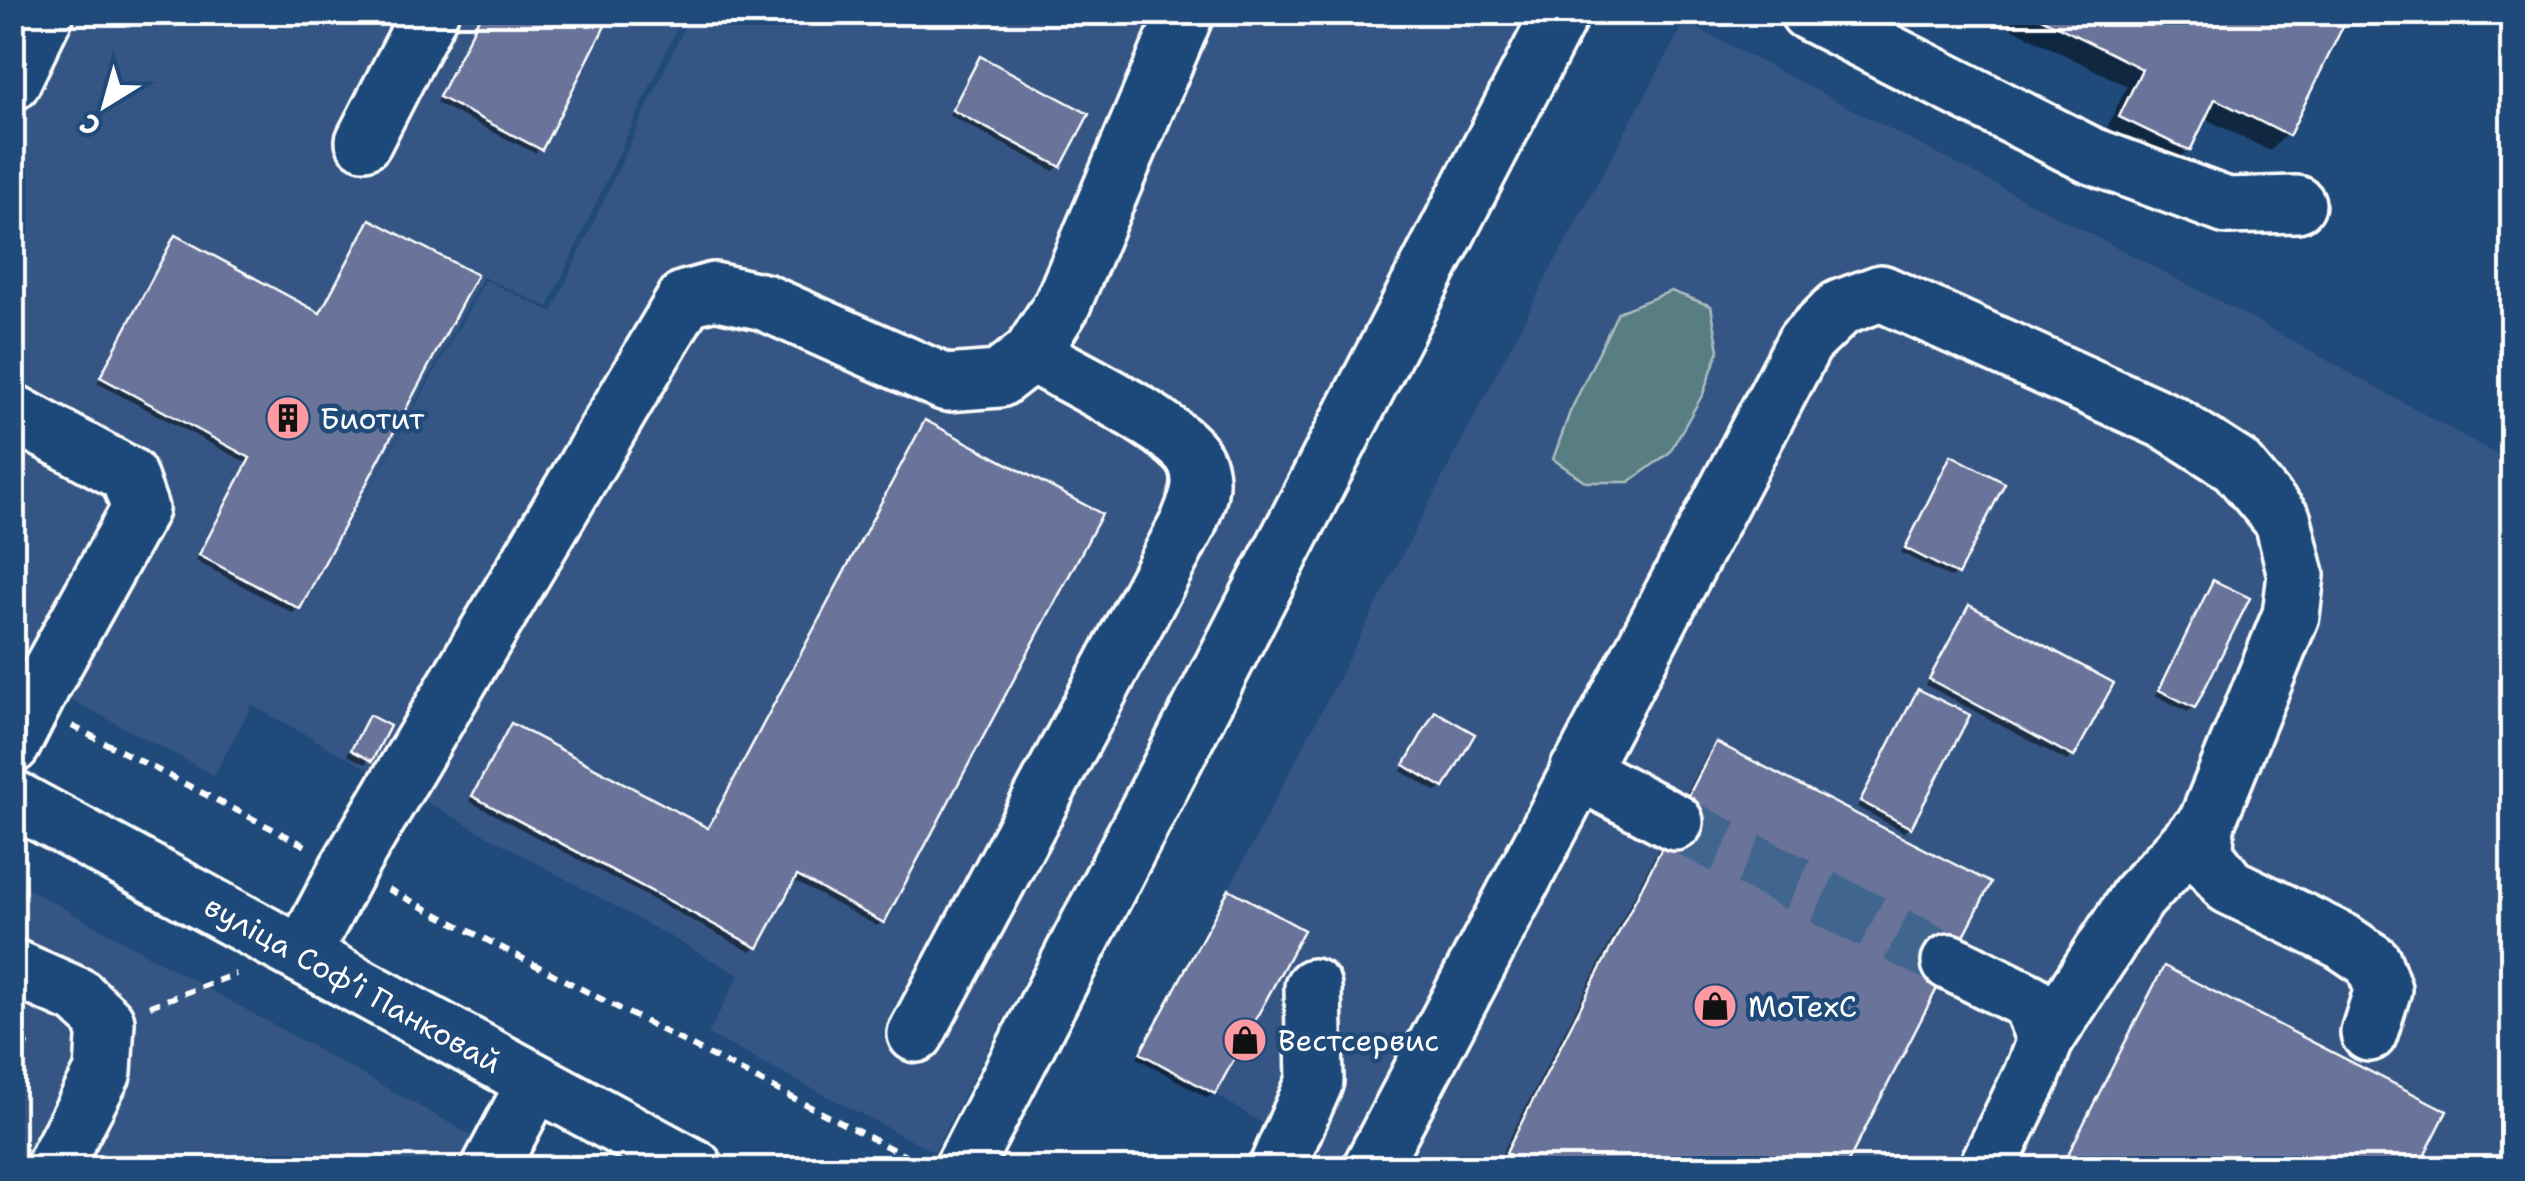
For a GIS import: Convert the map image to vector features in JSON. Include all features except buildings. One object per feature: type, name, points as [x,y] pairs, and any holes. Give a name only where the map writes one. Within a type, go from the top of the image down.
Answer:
[{"type":"street","points":[[12,82],[46,12]]},
{"type":"street","points":[[364,140],[430,12]]},
{"type":"street","points":[[302,956],[348,868],[685,300],[714,290],[764,302],[946,383],[999,378],[1031,354],[1062,306],[1186,12]]},
{"type":"street","points":[[963,1168],[1561,12]]},
{"type":"street","points":[[1808,12],[2090,155],[2228,206],[2297,204]]},
{"type":"street","points":[[1371,1168],[1805,342],[1840,308],[1882,293],[2170,422],[2236,466],[2283,522],[2296,575],[2291,615],[2206,824],[2205,855],[2229,886],[2342,942],[2373,962],[2383,989],[2369,1032]]},
{"type":"street","points":[[916,1034],[1188,524],[1202,488],[1197,460],[1166,430],[1031,354]]},
{"type":"street","points":[[12,412],[128,475],[140,509],[22,725]]},
{"type":"street","points":[[1578,771],[1675,822]]},
{"type":"street","name":"вуліца Софʼі Панковай","points":[[12,798],[695,1168]]},
{"type":"street","points":[[1987,1168],[2046,1040],[2138,897],[2206,824]]},
{"type":"street","points":[[1950,962],[2030,1002],[2046,1040]]},
{"type":"street","points":[[12,967],[78,996],[106,1022],[103,1072],[53,1168]]},
{"type":"street","points":[[1277,1168],[1315,1081],[1313,988]]},
{"type":"street","points":[[490,1168],[536,1083]]},
{"type":"path","points":[[22,725],[348,868],[928,1168]]},
{"type":"path","points":[[106,1022],[239,973]]},
{"type":"shaded area","points":[[12,13],[684,13],[548,307],[483,277],[342,539],[485,280],[552,312],[691,13],[1527,13],[1432,203],[934,1152],[708,1034],[739,975],[252,705],[214,775],[13,669]]},
{"type":"shaded area","points":[[1685,22],[2238,311],[2512,463],[2512,1168],[1326,1168],[1328,1165],[1288,1139],[1140,1053],[1554,263]]},
{"type":"shaded area","points":[[13,880],[530,1168],[13,1168]]},
{"type":"green space","points":[[1671,291],[1711,306],[1719,350],[1703,394],[1669,453],[1629,482],[1586,482],[1553,459],[1570,412],[1618,312]]},
{"type":"tunnel","points":[[1675,822],[1950,962]]},
{"type":"place","name":"Биотит","points":[[288,418]]},
{"type":"place","name":"MoTexC","points":[[1715,1006]]},
{"type":"place","name":"Вестсервис","points":[[1245,1040]]}]
